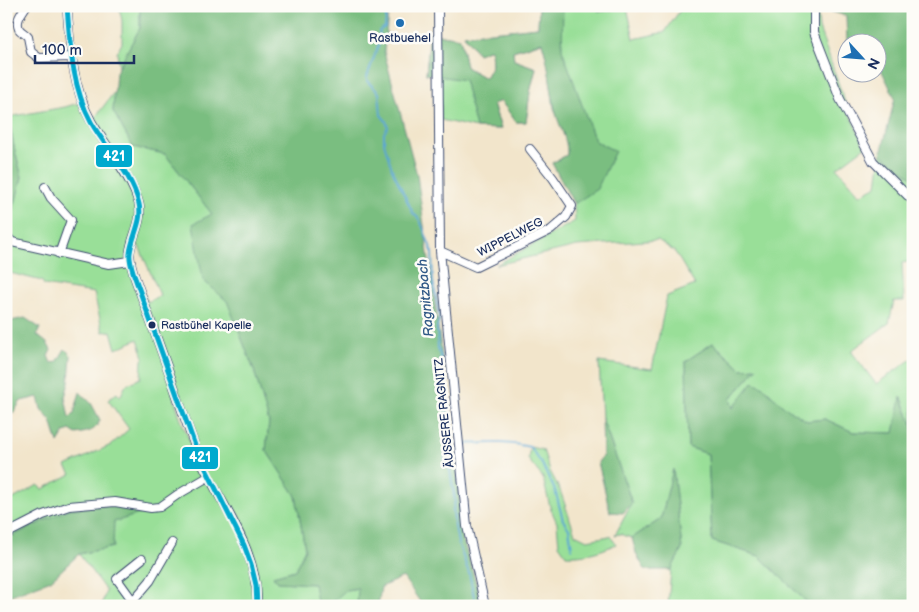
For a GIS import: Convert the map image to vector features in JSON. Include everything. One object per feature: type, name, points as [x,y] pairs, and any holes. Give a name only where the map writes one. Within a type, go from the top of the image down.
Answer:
[{"type":"street","points":[[26,6],[18,19],[18,27],[28,37],[31,52],[34,56],[39,58],[71,57]]},
{"type":"street","points":[[66,6],[71,57],[82,103],[134,191],[139,204],[140,217],[132,245],[130,261],[185,422],[208,477],[242,536],[249,554],[256,585],[257,606]]},
{"type":"street","name":"ÄUSSERE RAGNITZ","points":[[438,6],[440,251],[466,526],[486,606]]},
{"type":"street","points":[[814,6],[814,32],[840,99],[873,161],[913,201]]},
{"type":"street","name":"WIPPELWEG","points":[[440,251],[476,267],[551,230],[566,217],[572,206],[530,149]]},
{"type":"street","points":[[46,187],[51,198],[71,220],[59,254]]},
{"type":"street","points":[[6,235],[12,242],[59,254],[117,264],[130,261]]},
{"type":"street","points":[[6,534],[43,515],[69,506],[115,502],[151,508],[160,507],[177,494],[208,477]]},
{"type":"street","points":[[142,559],[117,579],[136,603],[172,543]]},
{"type":"green space","points":[[119,6],[140,8],[140,28],[119,66],[117,53],[122,43],[122,21]]},
{"type":"green space","points":[[132,6],[389,6],[384,52],[417,175],[456,456],[463,540],[483,606],[423,606],[403,577],[381,587],[378,606],[357,606],[358,588],[346,590],[329,605],[317,602],[314,584],[278,582],[273,576],[295,570],[305,549],[296,496],[266,450],[269,422],[254,370],[227,301],[203,280],[193,224],[212,214],[165,154],[133,147],[113,111],[116,72],[140,28],[140,8]]},
{"type":"green space","points":[[537,6],[599,6],[599,12],[627,7],[634,39],[665,32],[683,6],[817,6],[819,28],[836,77],[836,82],[838,82],[847,108],[865,147],[837,168],[860,195],[877,186],[881,154],[913,178],[913,261],[902,263],[904,301],[894,301],[889,323],[851,351],[876,384],[913,358],[913,426],[902,398],[894,433],[853,432],[825,419],[807,421],[785,407],[762,386],[733,409],[730,399],[757,368],[741,369],[713,343],[686,361],[688,447],[708,454],[712,541],[759,556],[811,606],[668,606],[671,570],[682,549],[673,471],[661,519],[632,538],[620,534],[615,535],[632,503],[602,418],[599,362],[652,369],[667,296],[695,285],[675,252],[658,240],[577,246],[496,265],[575,221],[574,204],[552,163],[567,155],[568,146],[554,108],[548,63],[542,42],[513,51],[514,60],[536,68],[530,92],[526,122],[516,122],[501,101],[493,103],[501,129],[476,128],[441,120],[440,77],[426,74],[430,33],[460,38],[466,67],[485,78],[492,65],[491,49],[478,54],[464,35],[538,27],[539,8]]},
{"type":"green space","points":[[563,6],[562,49],[595,141],[615,151],[597,189],[574,204],[552,163],[567,155],[567,149],[555,109],[542,42],[513,51],[514,60],[536,68],[530,92],[526,122],[516,122],[501,101],[493,104],[501,129],[476,128],[464,80],[426,74],[430,33],[460,38],[466,67],[485,78],[492,65],[491,49],[478,54],[464,35],[538,27],[539,7]]},
{"type":"green space","points":[[913,6],[913,178],[881,154],[895,98],[886,80],[886,32],[847,32],[846,16],[817,7]]},
{"type":"green space","points":[[115,91],[113,111],[133,147],[165,154],[212,214],[203,280],[227,300],[254,370],[269,422],[266,450],[296,496],[305,549],[295,570],[273,576],[278,582],[315,584],[346,590],[359,588],[357,606],[101,606],[106,591],[79,554],[113,547],[113,522],[148,511],[49,518],[6,539],[6,503],[38,485],[43,489],[71,474],[66,466],[111,445],[129,429],[108,400],[117,393],[120,397],[126,385],[141,378],[142,360],[144,357],[138,339],[116,349],[111,331],[103,332],[94,293],[44,285],[42,281],[6,272],[8,230],[22,177],[8,117],[85,103],[94,119]],"holes":[[[138,244],[160,295],[148,302],[134,264],[135,250]],[[172,392],[186,417],[206,481],[181,420]]]},
{"type":"green space","points":[[6,117],[8,117],[22,177],[8,230],[6,256]]},
{"type":"green space","points":[[25,318],[40,328],[37,335],[47,343],[51,350],[48,356],[51,363],[57,362],[65,349],[71,355],[69,382],[65,397],[69,418],[74,413],[80,392],[91,403],[100,420],[94,429],[76,434],[70,430],[65,432],[58,443],[51,421],[41,409],[38,397],[21,401],[14,412],[6,414],[6,322]]},
{"type":"green space","points":[[713,343],[741,369],[757,368],[730,399],[733,408],[753,382],[762,386],[785,407],[807,421],[825,419],[853,432],[894,433],[901,397],[913,426],[913,606],[811,606],[759,556],[712,541],[708,454],[688,447],[686,361]]},
{"type":"green space","points":[[602,418],[632,503],[623,513],[610,512],[598,462],[603,456]]},
{"type":"green space","points":[[530,447],[543,450],[550,471],[560,490],[575,534],[587,540],[610,536],[616,544],[592,553],[566,555],[559,545],[557,523],[550,507],[543,478],[528,459]]},
{"type":"green space","points":[[673,469],[682,549],[671,570],[645,570],[636,553],[632,538],[661,519]]},
{"type":"green space","points":[[113,505],[149,511],[114,522],[113,547],[79,554],[51,580],[6,597],[6,539],[69,509]]},
{"type":"waterway","name":"Ragnitzbach","points":[[387,6],[385,27],[379,31],[381,38],[367,81],[379,93],[381,115],[388,127],[384,133],[384,143],[392,169],[413,213],[420,220],[432,251],[433,281],[440,318],[437,326],[438,349],[441,357],[438,377],[444,388],[447,419],[445,461],[450,470],[455,501],[453,509],[458,543],[469,573],[476,606]]},
{"type":"waterway","points":[[899,6],[913,8]]},
{"type":"waterway","points":[[462,444],[505,443],[530,447],[542,464],[555,490],[563,520],[569,529],[572,549]]},
{"type":"waterway","name":"Ragnitzbach","points":[[445,445],[454,444]]},
{"type":"transit line","name":"421","points":[[67,6],[73,65],[85,109],[97,132],[131,182],[139,204],[140,216],[130,256],[134,275],[197,451],[244,545],[256,585],[257,606]]},
{"type":"place","name":"Rastbuehel","points":[[400,23]]},
{"type":"place","name":"Rastbühel Kapelle","points":[[152,325]]}]
